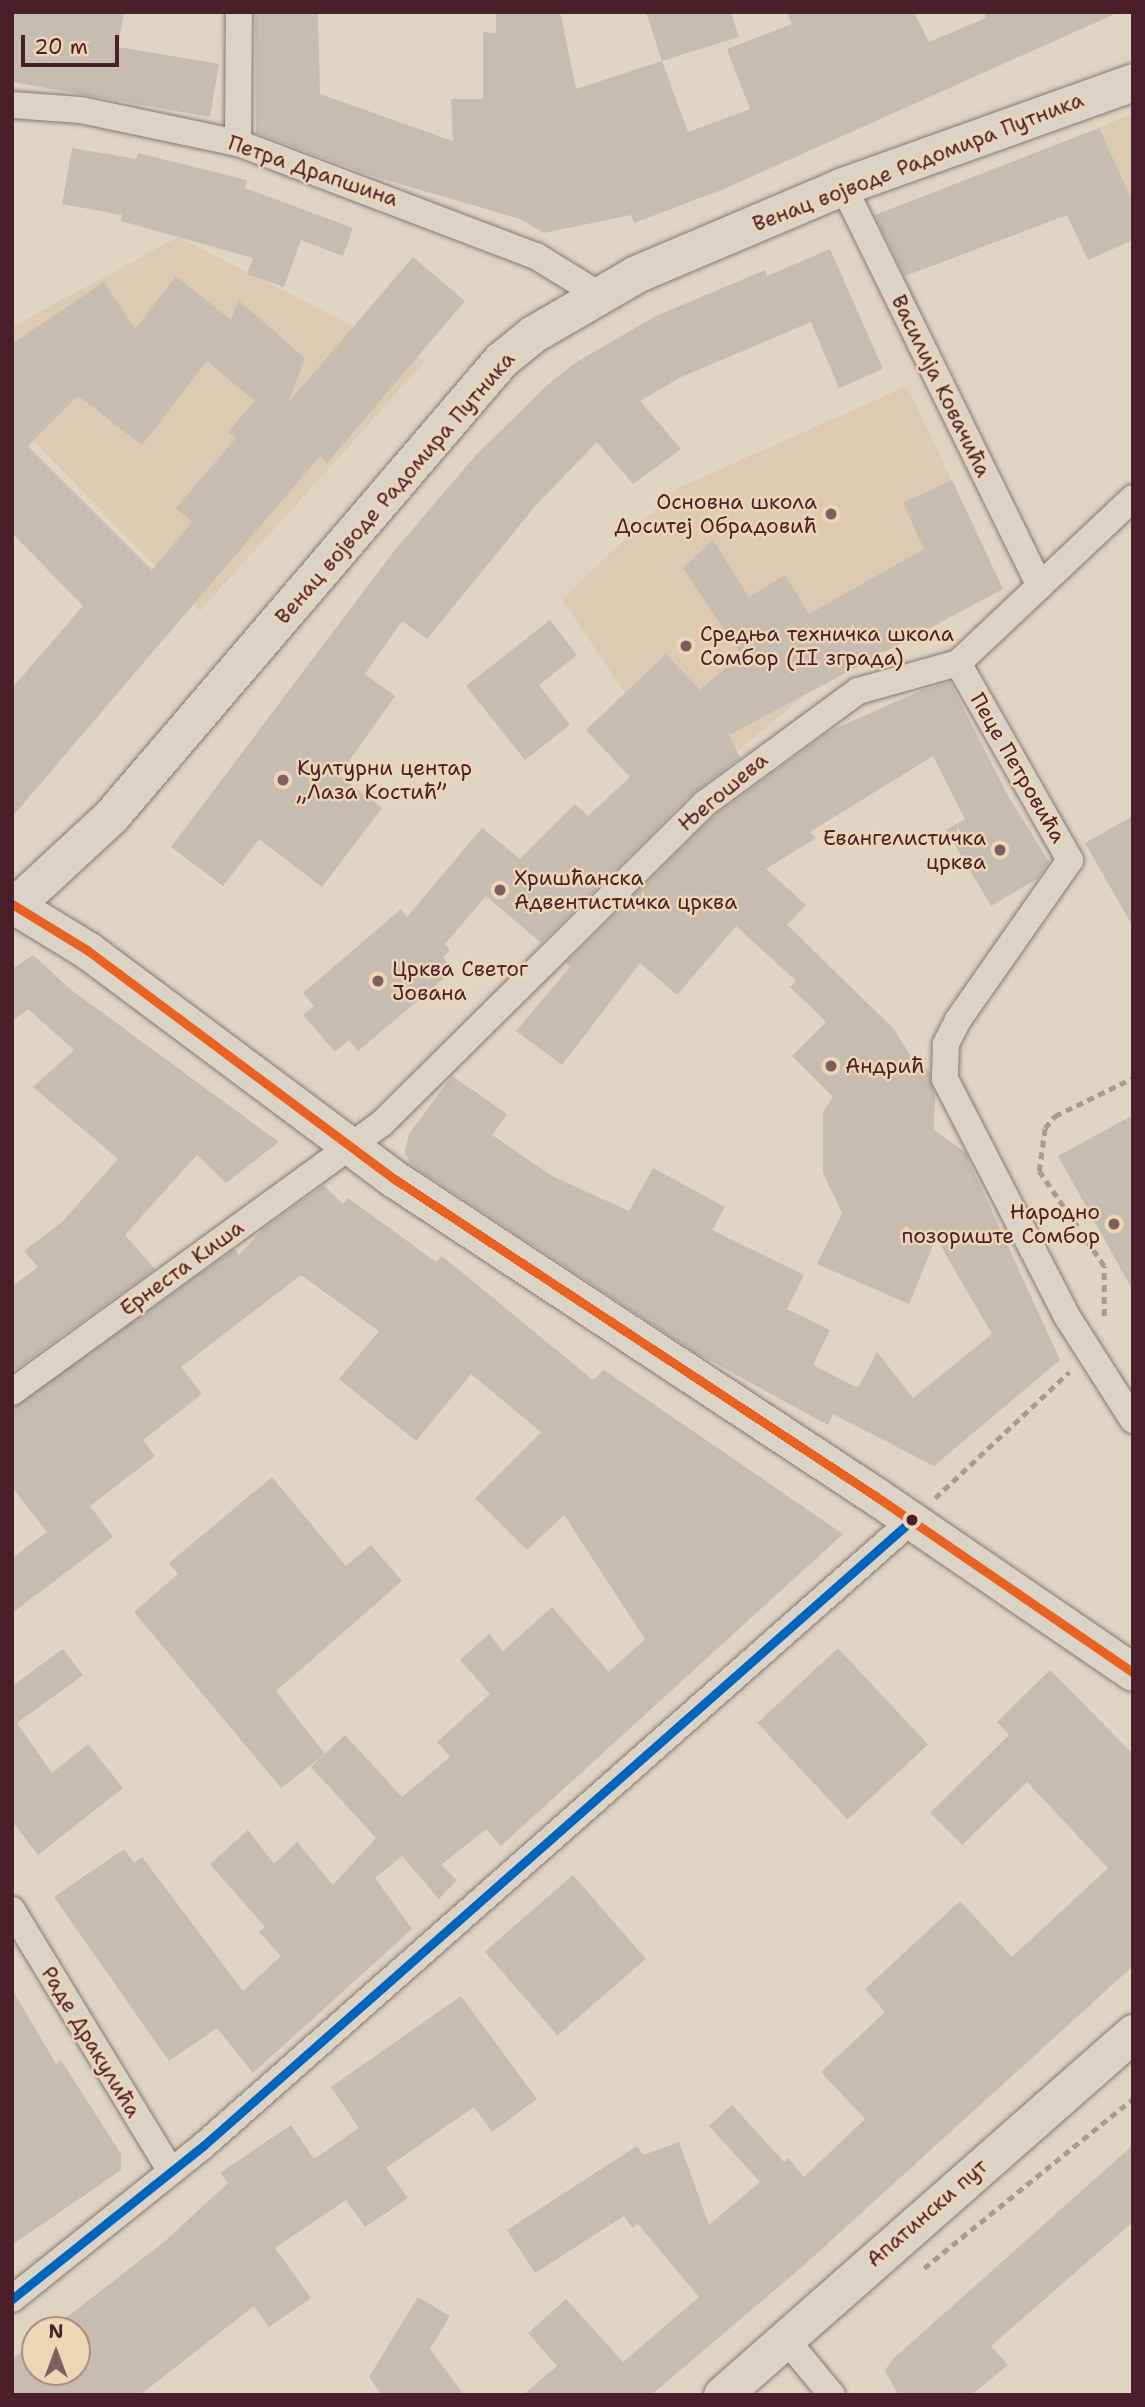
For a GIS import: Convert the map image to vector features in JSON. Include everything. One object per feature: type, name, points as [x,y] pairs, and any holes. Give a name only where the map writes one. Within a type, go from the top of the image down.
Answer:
[{"type":"main road","name":"Венац војводе Радомира Путника","points":[[13,905],[111,816],[501,360],[596,293],[842,186],[1133,82]]},
{"type":"main road","points":[[13,905],[87,950],[396,1180],[912,1520],[1133,1672]]},
{"type":"main road","name":"Апатински пут","points":[[722,2395],[784,2337],[1133,2033]]},
{"type":"street","points":[[238,143],[239,12]]},
{"type":"street","name":"Петра Драпшина","points":[[12,105],[81,110],[238,143],[536,256],[596,293]]},
{"type":"street","name":"Василија Ковачића","points":[[842,186],[1040,586]]},
{"type":"street","name":"Његошева","points":[[352,1146],[381,1124],[704,804],[858,691],[958,663],[1133,498]]},
{"type":"street","name":"Пеце Петровића","points":[[958,663],[1070,860],[1012,941],[946,1044],[945,1079],[1068,1318],[1133,1420]]},
{"type":"street","name":"Ернеста Киша","points":[[12,1392],[352,1146]]},
{"type":"street","points":[[12,2299],[171,2172],[912,1520]]},
{"type":"street","name":"Раде Дракулића","points":[[12,1910],[171,2172]]},
{"type":"street","points":[[784,2337],[832,2395]]},
{"type":"path","points":[[1055,1116],[1133,1078]]},
{"type":"path","points":[[921,2270],[1133,2099]]},
{"type":"shaded area","points":[[1133,113],[1133,202],[1099,128]]},
{"type":"shaded area","points":[[178,237],[425,362],[200,611],[12,419],[12,327]]},
{"type":"shaded area","name":"Основна школа Доситеј Обрадовић","points":[[907,386],[1003,589],[807,693],[690,791],[562,599],[678,488]]},
{"type":"building","points":[[12,12],[124,12],[118,47],[219,64],[210,117],[12,82]]},
{"type":"building","points":[[255,12],[318,12],[320,94],[453,141],[451,99],[483,99],[483,32],[496,33],[496,12],[560,12],[576,89],[662,61],[688,132],[750,109],[727,49],[792,24],[787,12],[914,12],[929,42],[986,18],[984,12],[1119,12],[724,189],[634,223],[631,215],[544,233],[520,219],[369,175],[256,133]]},
{"type":"building","points":[[646,12],[731,12],[739,37],[662,61]]},
{"type":"building","points":[[1099,128],[1133,202],[1133,240],[1088,260],[1067,215],[905,276],[875,215]]},
{"type":"building","points":[[72,148],[136,159],[138,153],[247,180],[245,188],[353,228],[343,256],[301,240],[284,287],[247,274],[253,258],[121,221],[122,215],[62,204]]},
{"type":"building","points":[[830,249],[883,369],[839,388],[811,322],[681,377],[640,401],[681,449],[633,484],[597,442],[536,505],[427,639],[402,621],[365,674],[395,696],[339,775],[382,808],[322,887],[259,839],[223,886],[171,847],[394,551],[476,455],[546,386],[575,363],[656,316],[765,270],[767,276]]},
{"type":"building","points":[[413,257],[465,301],[327,463],[320,456],[12,817],[12,688],[83,606],[12,533],[12,344],[104,282],[135,329],[176,276],[231,320],[238,300],[305,358],[288,403]],"holes":[[[207,361],[255,401],[228,432],[236,438],[176,508],[192,522],[152,570],[28,446],[78,396],[142,445]]]},
{"type":"building","points":[[952,480],[1003,589],[729,735],[740,758],[693,793],[541,943],[486,896],[445,944],[450,950],[443,957],[454,970],[358,1051],[349,1040],[335,1052],[303,1015],[314,1006],[303,993],[401,909],[407,917],[482,828],[520,859],[575,804],[588,816],[630,777],[586,730],[666,654],[700,690],[741,655],[683,568],[713,540],[749,597],[785,575],[809,614],[924,549],[903,503]]},
{"type":"building","points":[[550,620],[577,655],[539,685],[570,725],[525,760],[466,686]]},
{"type":"building","points":[[950,682],[1007,794],[1049,862],[1037,879],[991,906],[946,830],[965,819],[933,756],[810,832],[816,838],[766,869],[806,905],[787,925],[894,1029],[913,1060],[929,1070],[935,1095],[934,1130],[965,1152],[1060,1360],[934,1466],[833,1414],[828,1425],[696,1353],[410,1164],[405,1151],[409,1134],[452,1076],[507,1114],[492,1135],[552,1176],[629,1211],[653,1168],[725,1207],[712,1230],[804,1275],[787,1309],[830,1330],[813,1365],[858,1388],[877,1352],[913,1398],[992,1334],[936,1238],[909,1304],[817,1264],[842,1213],[823,1173],[823,1112],[833,1097],[792,1056],[826,1022],[790,987],[796,981],[736,926],[677,995],[640,963],[562,1065],[516,1031],[570,967],[566,963],[714,816],[828,732],[922,690]]},
{"type":"building","points":[[1133,816],[1133,927],[1085,843]]},
{"type":"building","points":[[33,955],[70,989],[279,1142],[226,1183],[197,1155],[125,1235],[155,1269],[12,1372],[12,1286],[38,1267],[24,1251],[62,1222],[118,1159],[33,1087],[74,1050],[28,1009],[12,1021],[12,969]]},
{"type":"building","name":"Народно позориште Сомбор","points":[[1133,1115],[1133,1291],[1058,1156]]},
{"type":"building","points":[[324,1185],[343,1204],[348,1198],[436,1262],[442,1256],[593,1380],[604,1370],[843,1534],[501,1846],[486,1829],[441,1865],[457,1880],[439,1899],[402,1856],[375,1878],[412,1929],[253,2073],[217,2028],[169,2061],[54,1897],[124,1849],[134,1863],[142,1857],[243,1991],[281,1956],[259,1932],[265,1927],[210,1864],[248,1830],[274,1864],[297,1842],[333,1885],[376,1838],[311,1767],[345,1735],[402,1797],[450,1757],[437,1742],[490,1694],[460,1660],[489,1634],[503,1651],[552,1607],[609,1672],[645,1639],[564,1515],[527,1550],[475,1498],[541,1432],[471,1374],[416,1441],[339,1379],[379,1331],[301,1275],[181,1367],[202,1394],[143,1440],[155,1456],[90,1506],[113,1537],[12,1613],[12,1558],[47,1532],[12,1487],[12,1408],[235,1249],[239,1255],[264,1228]]},
{"type":"building","points":[[272,1477],[346,1566],[371,1545],[402,1581],[276,1691],[325,1754],[281,1788],[134,1612],[178,1574],[169,1563]]},
{"type":"building","points":[[838,1648],[928,1745],[848,1820],[758,1723]]},
{"type":"building","points":[[63,1649],[83,1675],[17,1723],[52,1773],[88,1744],[123,1788],[38,1855],[12,1821],[12,1686]]},
{"type":"building","points":[[1050,1670],[1133,1754],[1133,1966],[802,2267],[651,2395],[523,2395],[557,2366],[528,2333],[566,2299],[623,2362],[699,2297],[638,2224],[632,2228],[624,2216],[535,2273],[507,2230],[637,2146],[643,2155],[679,2142],[709,2225],[760,2182],[709,2126],[732,2105],[784,2162],[788,2158],[804,2177],[865,2119],[821,2072],[885,2012],[865,1989],[960,1901],[1012,1957],[1108,1868],[1027,1782],[962,1845],[930,1813],[1009,1735],[997,1722]]},
{"type":"building","points":[[573,1875],[646,1959],[558,2036],[485,1952]]},
{"type":"building","points":[[12,1989],[56,2064],[61,2060],[121,2154],[121,2170],[12,2245]]},
{"type":"building","points":[[461,1996],[537,2099],[492,2132],[474,2107],[386,2168],[408,2198],[365,2227],[346,2200],[275,2248],[311,2298],[269,2327],[254,2306],[140,2395],[12,2395],[12,2359],[21,2352],[21,2386],[91,2386],[91,2316],[68,2316],[164,2242],[228,2183],[220,2173],[291,2125],[314,2159],[359,2128],[331,2087]]},
{"type":"building","points":[[1133,2145],[1133,2222],[991,2346],[1008,2365],[971,2395],[898,2395],[885,2370],[893,2359]]},
{"type":"building","points":[[418,2297],[450,2316],[430,2349],[464,2395],[382,2395],[369,2377]]},
{"type":"transit line","points":[[12,904],[87,950],[396,1180],[877,1497],[1133,1672]]},
{"type":"transit line","points":[[12,2299],[203,2146],[912,1520]]},
{"type":"place","name":"Основна школа Доситеј Обрадовић","points":[[831,514]]},
{"type":"place","name":"Средња техничка школа Сомбор (II зграда)","points":[[686,646]]},
{"type":"place","name":"Културни центар „Лаза Костић”","points":[[283,780]]},
{"type":"place","name":"Евангелистичка црква","points":[[1000,850]]},
{"type":"place","name":"Хришћанска Адвентистичка црква","points":[[500,890]]},
{"type":"place","name":"Црква Светог Јована","points":[[378,981]]},
{"type":"place","name":"Андрић","points":[[831,1066]]},
{"type":"place","name":"Народно позориште Сомбор","points":[[1114,1224]]}]
